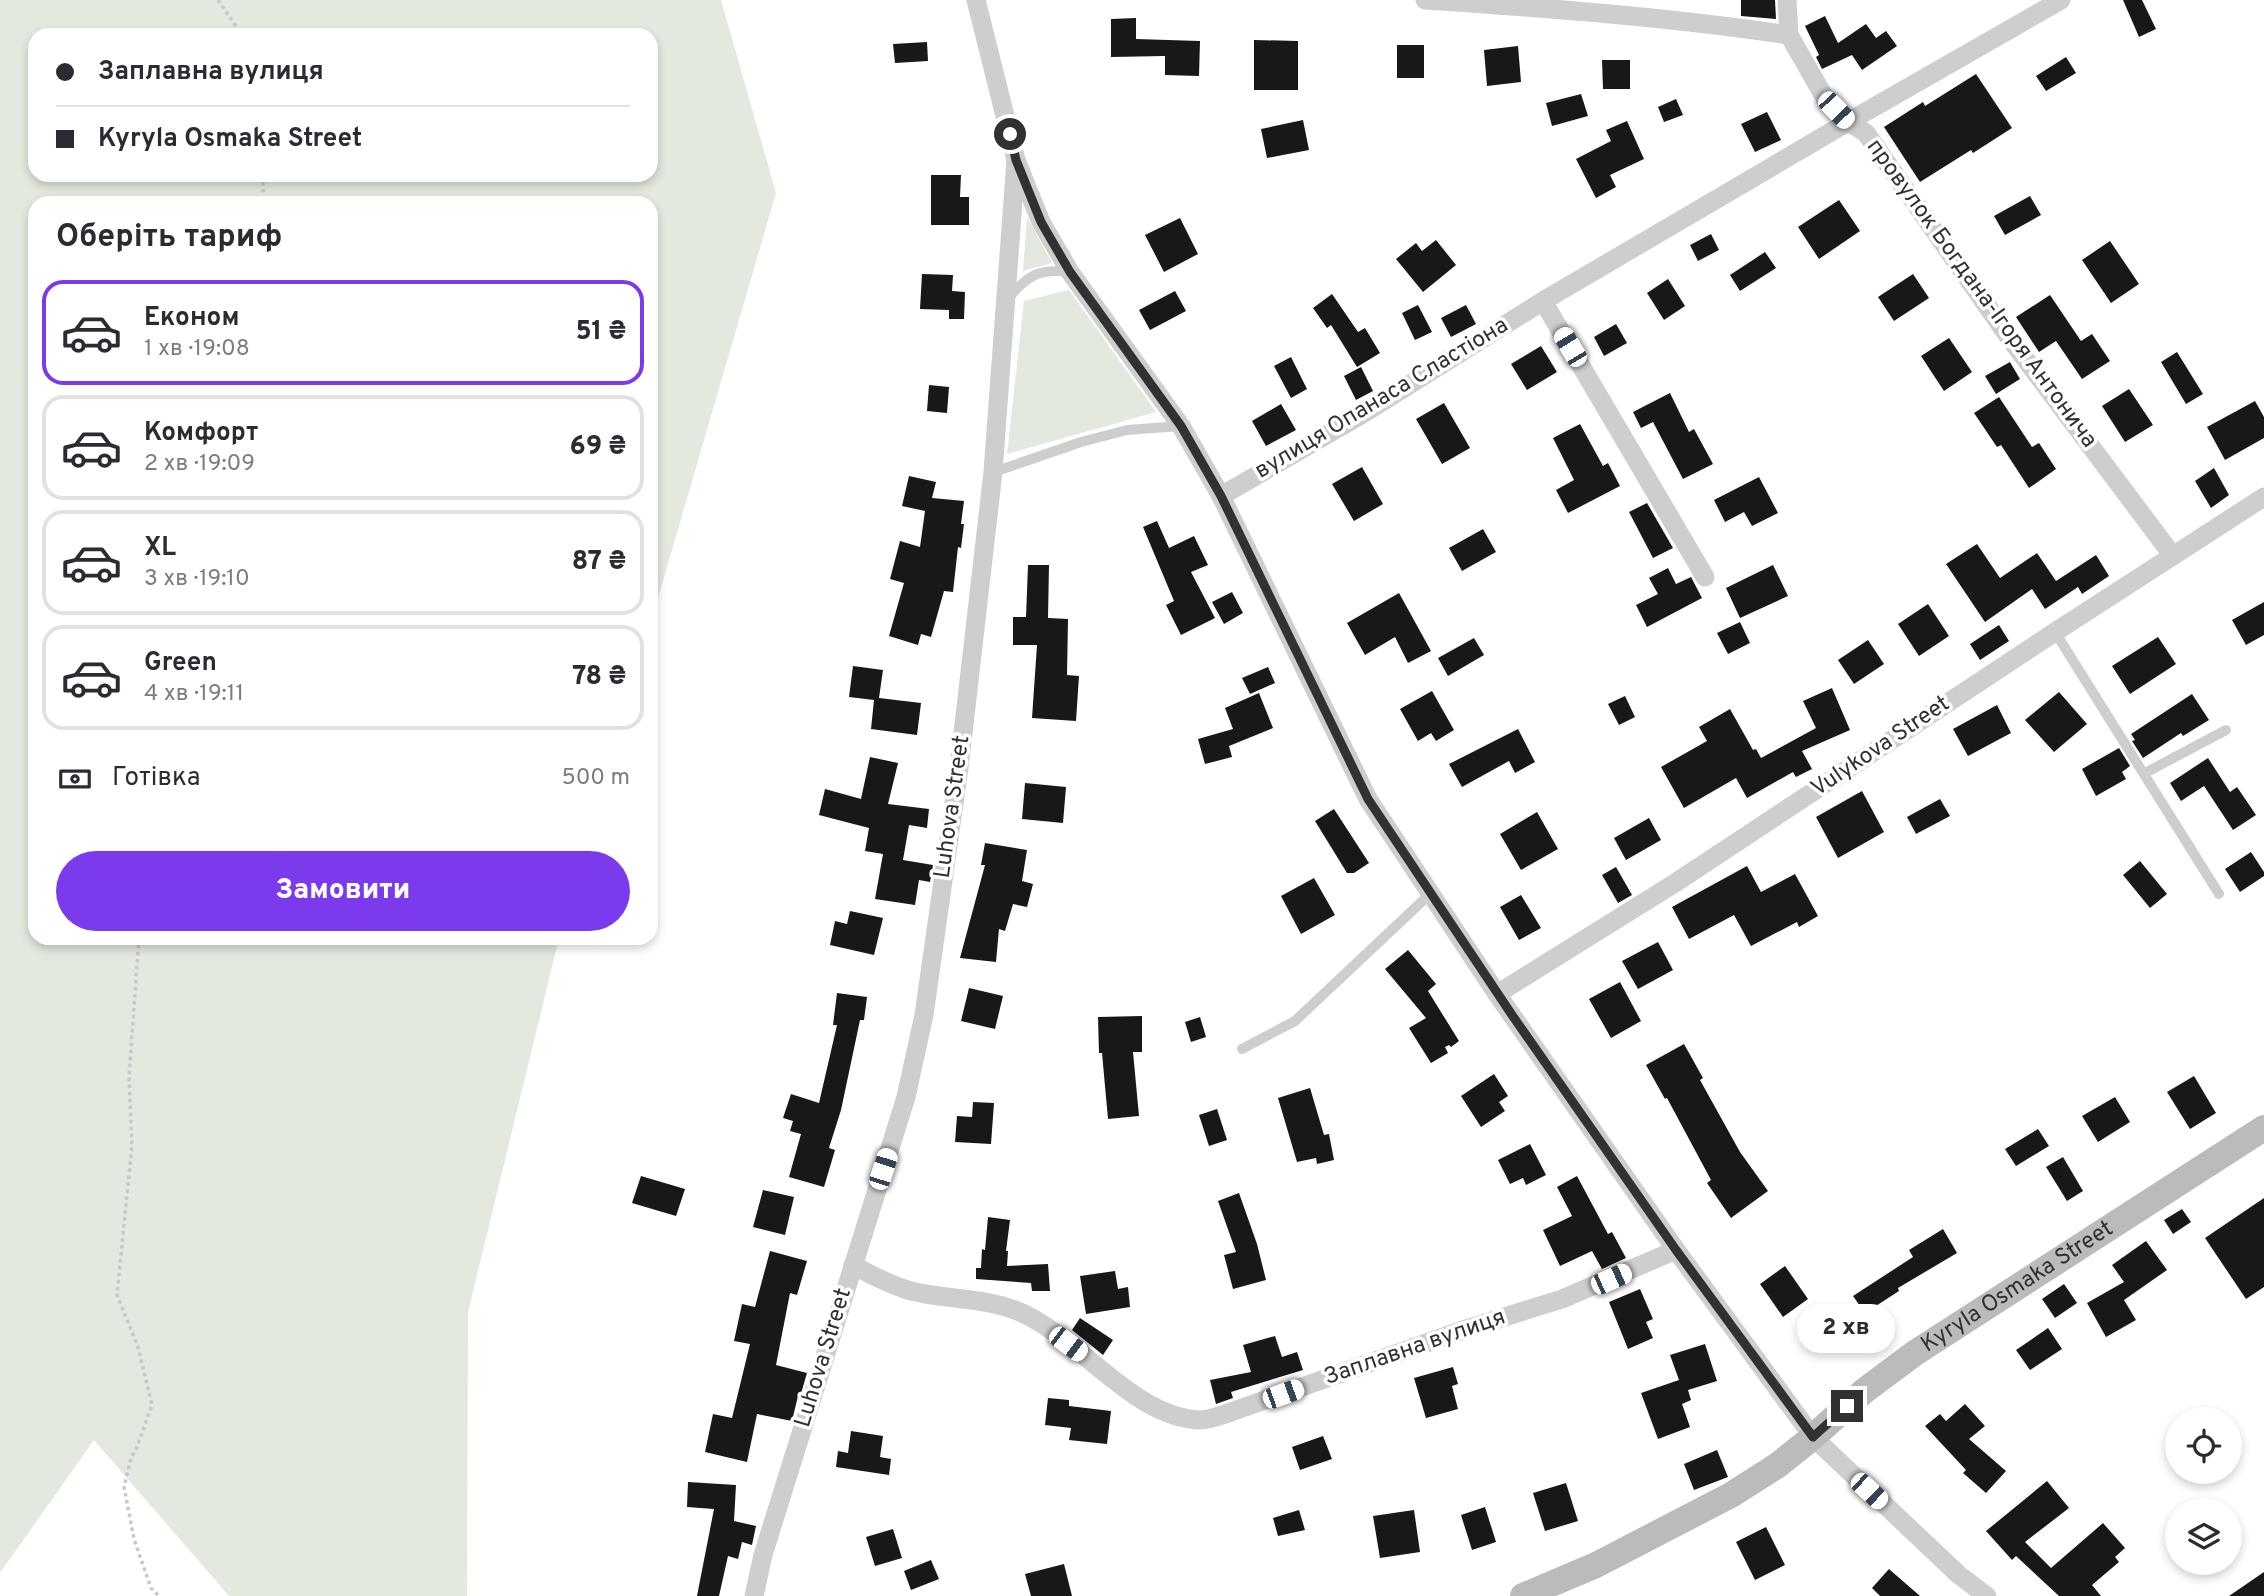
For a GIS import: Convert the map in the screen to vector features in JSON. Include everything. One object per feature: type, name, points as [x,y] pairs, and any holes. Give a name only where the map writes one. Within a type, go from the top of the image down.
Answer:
[{"type":"street","name":"Luhova Street","points":[[754,1596],[763,1555],[906,1097],[924,1016],[960,768],[993,472],[1016,160],[976,0]]},
{"type":"street","points":[[1425,0],[1611,6],[1789,35],[1787,0]]},
{"type":"street","name":"вулиця Опанаса Сластіона","points":[[1221,496],[1366,412],[1543,301],[2061,0]]},
{"type":"street","name":"провулок Богдана-Ігоря Антонича","points":[[1789,35],[1825,98],[1847,122],[1866,133],[2008,336],[2173,556]]},
{"type":"street","points":[[1016,160],[1041,222],[1070,272],[1181,426],[1221,496],[1368,799],[1497,994],[1676,1250],[1813,1437],[1959,1575],[1987,1596]]},
{"type":"street","points":[[1543,301],[1705,577]]},
{"type":"street","name":"Vulykova Street","points":[[1497,994],[1675,883],[2264,497]]},
{"type":"street","name":"Kyryla Osmaka Street","points":[[1523,1596],[1596,1565],[1731,1495],[1778,1465],[1864,1391],[1915,1353],[2264,1129]]},
{"type":"street","name":"Заплавна вулиця","points":[[853,1265],[879,1279],[911,1291],[990,1303],[1021,1313],[1049,1330],[1144,1400],[1169,1414],[1202,1420],[1466,1329],[1562,1299],[1676,1250]]},
{"type":"lane","points":[[1004,302],[1028,277],[1049,270],[1070,272]]},
{"type":"lane","points":[[993,472],[1081,442],[1127,430],[1181,426]]},
{"type":"lane","points":[[2055,632],[2219,894]]},
{"type":"lane","points":[[2145,773],[2226,730]]},
{"type":"lane","points":[[1242,1049],[1295,1021],[1431,892]]},
{"type":"path","points":[[218,0],[237,28]]},
{"type":"path","points":[[138,945],[129,1077],[132,1145],[117,1295],[138,1347],[152,1405],[131,1458],[124,1487],[134,1539],[151,1588],[159,1596]]},
{"type":"shaded area","points":[[0,0],[721,0],[776,193],[658,598],[658,196],[28,196],[28,945],[557,945],[468,1312],[467,1596],[229,1596],[94,1440],[0,1573]]},
{"type":"shaded area","points":[[1027,217],[1052,263],[1023,271]]},
{"type":"shaded area","points":[[1069,290],[1156,412],[1007,454],[1024,301]]},
{"type":"building","points":[[1741,0],[1775,0],[1776,19],[1741,16]]},
{"type":"building","points":[[2123,0],[2142,0],[2156,29],[2139,37]]},
{"type":"building","points":[[1825,16],[1838,43],[1866,24],[1876,38],[1886,31],[1897,46],[1862,70],[1852,55],[1822,69],[1816,57],[1819,55],[1805,26]]},
{"type":"building","points":[[1136,18],[1136,39],[1200,41],[1199,76],[1165,75],[1165,56],[1111,57],[1111,19]]},
{"type":"building","points":[[1254,40],[1298,41],[1298,90],[1254,90]]},
{"type":"building","points":[[927,42],[928,61],[895,63],[893,44]]},
{"type":"building","points":[[1397,45],[1424,45],[1424,78],[1397,78]]},
{"type":"building","points":[[1518,46],[1521,82],[1487,86],[1484,50]]},
{"type":"building","points":[[2066,57],[2076,73],[2046,91],[2036,76]]},
{"type":"building","points":[[1602,60],[1630,60],[1630,89],[1603,89]]},
{"type":"building","points":[[1976,74],[2012,128],[1920,182],[1884,127],[1923,102],[1925,106]]},
{"type":"building","points":[[1581,94],[1588,116],[1552,126],[1546,103]]},
{"type":"building","points":[[1676,99],[1683,115],[1664,122],[1658,107]]},
{"type":"building","points":[[1767,112],[1781,140],[1755,152],[1741,124]]},
{"type":"building","points":[[1303,120],[1309,150],[1267,158],[1261,129]]},
{"type":"building","points":[[1627,121],[1644,159],[1610,175],[1616,187],[1596,198],[1576,159],[1611,141],[1606,130]]},
{"type":"building","points":[[931,175],[961,175],[960,197],[969,197],[969,225],[931,225]]},
{"type":"building","points":[[2030,196],[2041,215],[2005,235],[1994,216]]},
{"type":"building","points":[[1839,200],[1860,231],[1819,259],[1798,227]]},
{"type":"building","points":[[1180,218],[1198,254],[1164,272],[1145,235]]},
{"type":"building","points":[[1711,234],[1719,250],[1698,261],[1690,245]]},
{"type":"building","points":[[1436,240],[1456,265],[1423,292],[1396,259],[1416,243],[1422,251]]},
{"type":"building","points":[[2110,241],[2139,284],[2111,303],[2082,260]]},
{"type":"building","points":[[1765,252],[1776,268],[1740,291],[1730,275]]},
{"type":"building","points":[[922,274],[953,275],[952,291],[965,292],[964,319],[949,319],[949,310],[920,309]]},
{"type":"building","points":[[1913,274],[1929,298],[1894,321],[1878,297]]},
{"type":"building","points":[[1668,279],[1685,306],[1664,320],[1647,293]]},
{"type":"building","points":[[1175,291],[1186,311],[1150,330],[1139,310]]},
{"type":"building","points":[[1332,294],[1358,332],[1365,328],[1380,353],[1357,367],[1331,325],[1327,328],[1313,308]]},
{"type":"building","points":[[2050,295],[2081,341],[2092,334],[2110,361],[2082,379],[2056,341],[2039,352],[2016,317]]},
{"type":"building","points":[[1418,305],[1432,332],[1415,340],[1402,313]]},
{"type":"building","points":[[1466,305],[1476,324],[1451,337],[1441,318]]},
{"type":"building","points":[[1616,324],[1627,343],[1604,356],[1594,337]]},
{"type":"building","points":[[1949,338],[1972,372],[1944,391],[1921,356]]},
{"type":"building","points":[[1541,346],[1557,372],[1527,390],[1511,364]]},
{"type":"building","points":[[2177,352],[2203,394],[2186,404],[2161,362]]},
{"type":"building","points":[[1291,357],[1307,389],[1291,398],[1274,366]]},
{"type":"building","points":[[2010,362],[2020,379],[1996,394],[1985,376]]},
{"type":"building","points":[[1361,367],[1373,391],[1356,400],[1344,376]]},
{"type":"building","points":[[929,385],[949,387],[947,413],[927,411]]},
{"type":"building","points":[[2129,389],[2153,425],[2125,442],[2102,406]]},
{"type":"building","points":[[1670,393],[1689,432],[1694,429],[1713,464],[1683,479],[1653,422],[1641,428],[1633,412]]},
{"type":"building","points":[[1999,397],[2032,447],[2039,443],[2056,469],[2029,488],[2001,445],[1997,447],[1974,413]]},
{"type":"building","points":[[2255,401],[2264,417],[2264,438],[2225,460],[2207,427]]},
{"type":"building","points":[[1444,403],[1470,448],[1442,464],[1416,419]]},
{"type":"building","points":[[1281,404],[1296,430],[1266,446],[1252,421]]},
{"type":"building","points":[[1580,424],[1603,466],[1608,463],[1620,486],[1568,513],[1556,490],[1574,480],[1553,438]]},
{"type":"building","points":[[1362,467],[1383,504],[1354,521],[1332,484]]},
{"type":"building","points":[[2214,468],[2229,495],[2211,508],[2195,481]]},
{"type":"building","points":[[909,476],[936,482],[932,498],[964,501],[961,524],[964,524],[961,548],[958,547],[953,592],[944,591],[931,637],[921,634],[918,645],[889,636],[904,583],[890,579],[900,541],[920,547],[925,511],[902,506]]},
{"type":"building","points":[[1759,477],[1778,513],[1752,526],[1744,512],[1725,522],[1714,500]]},
{"type":"building","points":[[1647,503],[1673,548],[1653,558],[1629,512]]},
{"type":"building","points":[[1157,521],[1169,548],[1194,536],[1208,565],[1191,572],[1215,618],[1181,635],[1166,605],[1174,601],[1143,527]]},
{"type":"building","points":[[1483,529],[1496,552],[1462,571],[1449,548]]},
{"type":"building","points":[[1977,544],[2000,578],[2037,553],[2056,581],[2096,555],[2109,576],[2082,594],[2078,587],[2045,609],[2032,589],[1985,622],[1946,564]]},
{"type":"building","points":[[1028,565],[1049,565],[1048,618],[1068,619],[1067,675],[1079,676],[1076,721],[1032,718],[1037,645],[1013,645],[1013,617],[1026,617]]},
{"type":"building","points":[[1773,565],[1788,596],[1740,618],[1726,588]]},
{"type":"building","points":[[1668,568],[1676,584],[1691,577],[1702,598],[1647,627],[1636,605],[1658,594],[1649,578]]},
{"type":"building","points":[[1232,592],[1243,613],[1224,624],[1212,602]]},
{"type":"building","points":[[1399,593],[1431,651],[1408,663],[1395,637],[1365,655],[1347,623]]},
{"type":"building","points":[[2264,602],[2264,635],[2246,645],[2232,620]]},
{"type":"building","points":[[1928,604],[1949,636],[1919,656],[1898,624]]},
{"type":"building","points":[[1740,622],[1750,643],[1728,654],[1717,633]]},
{"type":"building","points":[[1999,625],[2009,641],[1980,660],[1970,644]]},
{"type":"building","points":[[2158,637],[2176,664],[2130,694],[2112,666]]},
{"type":"building","points":[[1474,638],[1484,655],[1448,676],[1438,658]]},
{"type":"building","points":[[1868,640],[1884,664],[1854,684],[1838,660]]},
{"type":"building","points":[[853,666],[883,670],[879,698],[921,703],[917,735],[871,729],[874,700],[849,697]]},
{"type":"building","points":[[1268,667],[1275,683],[1250,694],[1242,678]]},
{"type":"building","points":[[1832,688],[1850,730],[1802,751],[1812,769],[1796,777],[1793,772],[1747,798],[1736,778],[1684,808],[1661,767],[1707,741],[1699,727],[1730,709],[1753,750],[1756,749],[1761,758],[1816,728],[1803,701]]},
{"type":"building","points":[[1432,691],[1454,730],[1436,741],[1431,733],[1418,741],[1400,709]]},
{"type":"building","points":[[2059,692],[2087,724],[2054,752],[2025,720]]},
{"type":"building","points":[[1259,693],[1273,728],[1229,746],[1232,757],[1205,764],[1198,739],[1233,729],[1225,708]]},
{"type":"building","points":[[2192,694],[2209,720],[2183,736],[2181,733],[2143,758],[2132,741],[2135,740],[2131,734]]},
{"type":"building","points":[[1625,696],[1635,717],[1619,725],[1608,704]]},
{"type":"building","points":[[1997,705],[2011,733],[1968,756],[1953,729]]},
{"type":"building","points":[[1518,729],[1535,762],[1515,773],[1509,761],[1462,787],[1449,764]]},
{"type":"building","points":[[2119,748],[2130,766],[2122,772],[2126,779],[2096,796],[2082,769]]},
{"type":"building","points":[[870,757],[898,763],[888,804],[929,809],[927,828],[909,825],[903,860],[933,865],[930,882],[919,880],[915,905],[875,899],[883,854],[865,851],[869,828],[819,815],[825,789],[861,799]]},
{"type":"building","points":[[2208,758],[2230,792],[2237,787],[2256,815],[2233,830],[2204,786],[2181,801],[2170,783]]},
{"type":"building","points":[[1025,783],[1066,787],[1063,823],[1022,819]]},
{"type":"building","points":[[1862,791],[1884,832],[1838,858],[1816,817]]},
{"type":"building","points":[[1940,799],[1950,816],[1916,834],[1907,817]]},
{"type":"building","points":[[1334,809],[1369,863],[1354,873],[1347,873],[1315,821]]},
{"type":"building","points":[[1537,812],[1558,849],[1521,870],[1500,834]]},
{"type":"building","points":[[1649,818],[1661,840],[1626,860],[1614,838]]},
{"type":"building","points":[[985,843],[1027,850],[1022,881],[1033,884],[1027,907],[1013,904],[1005,931],[999,929],[996,962],[960,958],[985,865],[981,865]]},
{"type":"building","points":[[2251,852],[2264,876],[2240,892],[2225,869]]},
{"type":"building","points":[[2140,861],[2167,894],[2150,908],[2123,875]]},
{"type":"building","points":[[1747,866],[1761,892],[1795,874],[1818,916],[1799,927],[1797,922],[1751,946],[1734,915],[1689,939],[1672,907]]},
{"type":"building","points":[[1616,867],[1632,895],[1618,903],[1602,875]]},
{"type":"building","points":[[1314,878],[1335,915],[1301,934],[1281,896]]},
{"type":"building","points":[[1521,895],[1541,928],[1519,940],[1500,907]]},
{"type":"building","points":[[850,911],[883,918],[874,955],[830,945],[835,921],[847,924]]},
{"type":"building","points":[[1658,942],[1673,970],[1638,989],[1622,961]]},
{"type":"building","points":[[1408,950],[1436,984],[1428,991],[1459,1041],[1451,1047],[1445,1047],[1448,1053],[1431,1063],[1409,1028],[1426,1018],[1385,969]]},
{"type":"building","points":[[1620,982],[1641,1021],[1611,1038],[1589,999]]},
{"type":"building","points":[[969,988],[1003,996],[995,1029],[961,1021]]},
{"type":"building","points":[[837,993],[867,997],[864,1020],[860,1020],[841,1110],[829,1148],[835,1150],[824,1187],[789,1177],[801,1134],[790,1131],[793,1121],[783,1118],[791,1094],[819,1103],[837,1025],[833,1025]]},
{"type":"building","points":[[1142,1016],[1142,1052],[1133,1052],[1139,1116],[1108,1119],[1102,1053],[1099,1053],[1098,1017]]},
{"type":"building","points":[[1200,1017],[1206,1037],[1191,1042],[1185,1022]]},
{"type":"building","points":[[1684,1044],[1703,1078],[1700,1080],[1740,1152],[1768,1191],[1731,1218],[1707,1183],[1711,1180],[1646,1065]]},
{"type":"building","points":[[1494,1074],[1508,1096],[1499,1102],[1505,1111],[1481,1127],[1461,1096]]},
{"type":"building","points":[[2194,1076],[2216,1113],[2190,1129],[2167,1092]]},
{"type":"building","points":[[1310,1088],[1324,1135],[1329,1134],[1334,1160],[1317,1164],[1316,1158],[1297,1162],[1278,1098]]},
{"type":"building","points":[[2115,1097],[2130,1122],[2098,1142],[2082,1116]]},
{"type":"building","points":[[973,1102],[994,1103],[991,1144],[955,1142],[957,1116],[972,1117]]},
{"type":"building","points":[[1217,1109],[1227,1140],[1209,1146],[1199,1115]]},
{"type":"building","points":[[2038,1129],[2049,1146],[2016,1166],[2005,1149]]},
{"type":"building","points":[[1530,1144],[1546,1175],[1526,1185],[1523,1178],[1510,1184],[1498,1160]]},
{"type":"building","points":[[2063,1157],[2083,1191],[2067,1201],[2046,1167]]},
{"type":"building","points":[[641,1176],[685,1189],[676,1216],[632,1203]]},
{"type":"building","points":[[1577,1176],[1608,1234],[1612,1232],[1626,1258],[1602,1269],[1592,1251],[1560,1266],[1543,1230],[1572,1216],[1557,1187]]},
{"type":"building","points":[[763,1190],[794,1197],[785,1235],[753,1227]]},
{"type":"building","points":[[1239,1193],[1266,1280],[1233,1289],[1224,1255],[1236,1252],[1218,1201]]},
{"type":"building","points":[[2264,1198],[2264,1287],[2246,1299],[2205,1238]]},
{"type":"building","points":[[2182,1209],[2191,1222],[2173,1234],[2164,1220]]},
{"type":"building","points":[[988,1217],[1010,1220],[1007,1266],[1048,1264],[1050,1291],[1032,1291],[1031,1283],[976,1279],[976,1268],[981,1268],[982,1249],[985,1250]]},
{"type":"building","points":[[1943,1229],[1957,1253],[1898,1288],[1899,1291],[1865,1313],[1853,1296],[1913,1257],[1909,1250]]},
{"type":"building","points":[[2146,1241],[2167,1270],[2124,1300],[2136,1320],[2106,1337],[2087,1303],[2124,1282],[2112,1265]]},
{"type":"building","points":[[770,1251],[807,1261],[797,1295],[790,1293],[776,1365],[807,1373],[792,1421],[757,1414],[747,1462],[705,1452],[713,1414],[732,1418],[750,1344],[734,1341],[742,1304],[755,1307]]},
{"type":"building","points":[[1785,1266],[1808,1299],[1783,1317],[1760,1284]]},
{"type":"building","points":[[1115,1271],[1118,1289],[1128,1287],[1130,1307],[1086,1314],[1080,1276]]},
{"type":"building","points":[[2064,1284],[2077,1303],[2055,1318],[2042,1299]]},
{"type":"building","points":[[1640,1289],[1653,1319],[1646,1322],[1653,1338],[1628,1349],[1609,1302]]},
{"type":"building","points":[[1080,1318],[1113,1340],[1103,1355],[1072,1330]]},
{"type":"building","points":[[2048,1328],[2062,1349],[2030,1370],[2016,1350]]},
{"type":"building","points":[[1275,1336],[1282,1357],[1297,1352],[1303,1370],[1231,1392],[1233,1398],[1216,1404],[1210,1380],[1251,1372],[1243,1345]]},
{"type":"building","points":[[1705,1344],[1717,1381],[1688,1390],[1691,1400],[1682,1404],[1690,1427],[1658,1439],[1641,1393],[1679,1380],[1670,1355]]},
{"type":"building","points":[[1453,1367],[1458,1384],[1452,1386],[1458,1409],[1426,1418],[1414,1378]]},
{"type":"building","points":[[1048,1398],[1069,1400],[1069,1406],[1111,1411],[1107,1444],[1069,1440],[1071,1428],[1045,1425]]},
{"type":"building","points":[[1965,1404],[1985,1426],[1969,1439],[2006,1471],[1986,1493],[1963,1473],[1966,1470],[1925,1426],[1940,1414],[1946,1421]]},
{"type":"building","points":[[851,1431],[883,1436],[880,1457],[891,1459],[889,1475],[836,1467],[838,1451],[848,1453]]},
{"type":"building","points":[[1323,1436],[1332,1459],[1300,1470],[1292,1447]]},
{"type":"building","points":[[1717,1450],[1728,1477],[1694,1490],[1684,1464]]},
{"type":"building","points":[[2047,1481],[2069,1508],[2025,1542],[2051,1568],[2103,1523],[2125,1548],[2115,1557],[2119,1562],[2092,1585],[2101,1596],[2059,1596],[2016,1556],[2012,1560],[1986,1531]]},
{"type":"building","points":[[688,1482],[736,1485],[734,1521],[756,1526],[752,1545],[742,1542],[738,1559],[728,1556],[719,1596],[697,1596],[714,1509],[687,1507]]},
{"type":"building","points":[[1566,1483],[1578,1521],[1545,1531],[1533,1493]]},
{"type":"building","points":[[1485,1507],[1496,1542],[1472,1550],[1461,1515]]},
{"type":"building","points":[[1299,1510],[1305,1530],[1278,1536],[1273,1518]]},
{"type":"building","points":[[1414,1510],[1420,1552],[1380,1558],[1373,1516]]},
{"type":"building","points":[[1766,1527],[1785,1565],[1755,1580],[1736,1542]]},
{"type":"building","points":[[893,1529],[902,1558],[875,1566],[866,1537]]},
{"type":"building","points":[[931,1560],[939,1579],[911,1590],[904,1571]]},
{"type":"building","points":[[1064,1564],[1072,1596],[1031,1596],[1025,1574]]},
{"type":"building","points":[[1889,1569],[1920,1596],[1880,1596],[1872,1588]]},
{"type":"building","points":[[2264,1572],[2264,1596],[2229,1596]]},
{"type":"route","points":[[1010,134],[1016,160],[1041,222],[1070,272],[1181,426],[1221,496],[1368,799],[1497,994],[1676,1250],[1813,1437],[1847,1406]]}]
